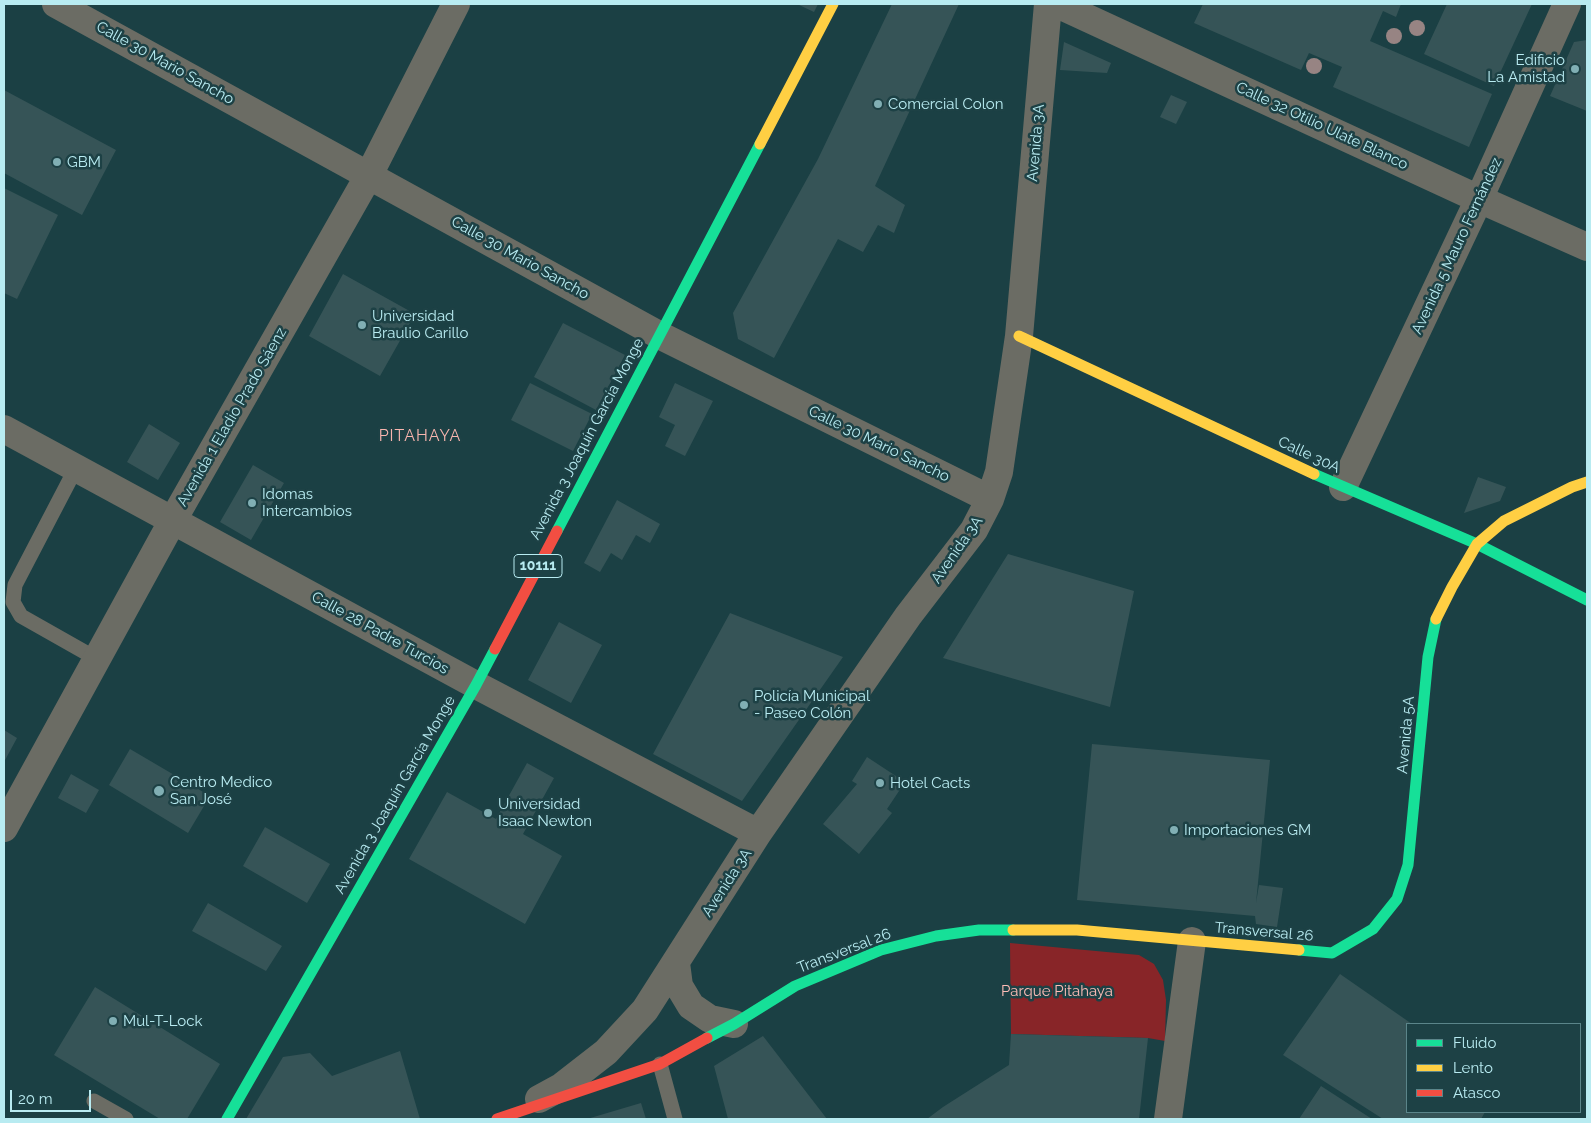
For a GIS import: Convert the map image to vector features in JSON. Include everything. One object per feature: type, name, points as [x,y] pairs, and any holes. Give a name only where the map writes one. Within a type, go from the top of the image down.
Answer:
[{"type":"main road","name":"Avenida 3 Joaquín García Monge","points":[[227,1119],[476,685],[833,4]]},
{"type":"main road","name":"Calle 30A","points":[[1018,336],[1343,487],[1477,544],[1587,600]]},
{"type":"main road","points":[[1477,544],[1504,522],[1572,487],[1587,482]]},
{"type":"main road","name":"Avenida 5A","points":[[1373,929],[1397,899],[1408,865],[1428,657],[1436,620],[1452,587],[1477,544]]},
{"type":"main road","name":"Transversal 26","points":[[504,1117],[660,1064],[734,1024],[795,986],[881,950],[936,936],[979,930],[1077,930],[1332,954],[1373,929]]},
{"type":"street","name":"Calle 30 Mario Sancho","points":[[56,4],[659,335],[990,499]]},
{"type":"street","name":"Avenida 1 Eladio Prado Sáenz","points":[[4,828],[173,520],[369,175],[456,4]]},
{"type":"street","name":"Avenida 3A","points":[[504,1117],[561,1087],[606,1052],[645,1010],[758,833],[908,616],[974,530],[990,499],[999,472],[1018,336],[1048,4]]},
{"type":"street","name":"Calle 32 Otilio Ulate Blanco","points":[[1058,4],[1587,247]]},
{"type":"street","name":"Avenida 5 Mauro Fernández","points":[[1343,487],[1479,199],[1567,4]]},
{"type":"street","name":"Calle 28 Padre Turcios","points":[[4,429],[476,685],[758,833]]},
{"type":"street","points":[[1168,1119],[1192,941]]},
{"type":"street","points":[[676,963],[679,986],[690,1006],[710,1019],[734,1024]]},
{"type":"lane","points":[[76,468],[15,585],[13,602],[22,616],[97,659]]},
{"type":"lane","points":[[660,1064],[675,1119]]},
{"type":"lane","points":[[94,1100],[126,1119]]},
{"type":"green space","name":"Parque Pitahaya","points":[[1010,943],[1139,955],[1154,964],[1163,980],[1166,1000],[1165,1041],[1148,1038],[1011,1034]]},
{"type":"building","points":[[797,4],[818,4],[814,12]]},
{"type":"building","points":[[892,4],[959,4],[875,186],[905,205],[894,233],[878,225],[863,252],[838,239],[774,358],[738,339],[733,313],[818,159]]},
{"type":"building","points":[[1203,4],[1401,4],[1396,17],[1383,11],[1370,41],[1492,94],[1469,147],[1333,87],[1342,67],[1309,53],[1301,70],[1194,23]]},
{"type":"building","points":[[1447,4],[1532,4],[1494,86],[1424,54]]},
{"type":"building","name":"Edificio La Amistad","points":[[1587,40],[1587,111],[1550,96],[1574,42]]},
{"type":"building","points":[[1064,42],[1111,63],[1107,73],[1060,70]]},
{"type":"building","name":"GBM","points":[[4,90],[116,150],[82,215],[4,173]]},
{"type":"building","points":[[1171,95],[1187,102],[1176,124],[1160,117]]},
{"type":"building","points":[[4,188],[58,215],[17,299],[4,293]]},
{"type":"building","name":"Universidad Braulio Carillo","points":[[343,274],[415,314],[380,376],[309,336]]},
{"type":"building","points":[[563,323],[625,355],[596,410],[534,377]]},
{"type":"building","points":[[530,383],[592,414],[573,451],[511,420]]},
{"type":"building","points":[[675,383],[713,401],[685,456],[665,446],[675,425],[659,417]]},
{"type":"building","points":[[149,424],[180,443],[158,480],[127,462]]},
{"type":"building","name":"Idomas Intercambios","points":[[253,465],[284,483],[251,540],[220,522]]},
{"type":"building","points":[[1478,477],[1506,487],[1500,501],[1464,513]]},
{"type":"building","points":[[617,500],[660,524],[650,543],[636,535],[622,560],[611,553],[600,572],[584,563]]},
{"type":"building","points":[[1008,554],[1134,591],[1110,707],[943,658]]},
{"type":"building","name":"Policía Municipal - Paseo Colón","points":[[730,613],[843,657],[742,801],[653,754]]},
{"type":"building","points":[[559,622],[602,645],[571,703],[528,680]]},
{"type":"building","points":[[4,730],[17,738],[4,762]]},
{"type":"building","name":"Importaciones GM","points":[[1092,744],[1270,760],[1256,903],[1259,885],[1283,888],[1277,927],[1256,924],[1255,916],[1077,900]]},
{"type":"building","name":"Centro Medico San José","points":[[130,749],[210,796],[188,833],[109,785]]},
{"type":"building","points":[[867,757],[905,782],[887,809],[892,813],[859,854],[823,824],[857,784],[852,781]]},
{"type":"building","points":[[527,763],[554,778],[523,834],[562,856],[525,924],[409,859],[447,792],[496,819]]},
{"type":"building","points":[[71,774],[99,790],[86,813],[58,798]]},
{"type":"building","points":[[265,827],[330,864],[307,903],[243,866]]},
{"type":"building","points":[[208,903],[282,946],[266,971],[192,931]]},
{"type":"building","points":[[1340,974],[1411,1023],[1406,1023],[1406,1113],[1484,1113],[1481,1119],[1383,1119],[1283,1055]]},
{"type":"building","name":"Mul-T-Lock","points":[[95,987],[220,1064],[187,1119],[160,1119],[54,1055]]},
{"type":"building","points":[[1011,1034],[1148,1038],[1139,1119],[927,1119],[1009,1065]]},
{"type":"building","points":[[763,1036],[827,1119],[728,1119],[714,1066]]},
{"type":"building","points":[[400,1051],[420,1119],[246,1119],[283,1057],[310,1053],[332,1076]]},
{"type":"building","points":[[1321,1086],[1372,1119],[1299,1119]]},
{"type":"building","points":[[641,1103],[646,1119],[587,1119]]},
{"type":"traffic: fast","points":[[557,531],[760,144]]},
{"type":"traffic: fast","points":[[1314,474],[1477,544],[1587,600]]},
{"type":"traffic: fast","points":[[1299,950],[1332,953],[1373,929],[1397,899],[1408,865],[1428,657],[1436,619]]},
{"type":"traffic: fast","points":[[227,1119],[495,649]]},
{"type":"traffic: fast","points":[[707,1038],[734,1024],[795,986],[881,950],[936,936],[979,930],[1013,930]]},
{"type":"traffic: slow","points":[[760,144],[833,4]]},
{"type":"traffic: slow","points":[[1019,336],[1314,474]]},
{"type":"traffic: slow","points":[[1436,619],[1477,544],[1504,521],[1572,487],[1587,482]]},
{"type":"traffic: slow","points":[[1013,930],[1077,930],[1299,950]]},
{"type":"traffic: jam","points":[[495,649],[557,531]]},
{"type":"traffic: jam","points":[[497,1119],[660,1064],[707,1038]]},
{"type":"place","name":"Edificio La Amistad","points":[[1575,69]]},
{"type":"place","name":"Comercial Colon","points":[[878,104]]},
{"type":"place","name":"GBM","points":[[57,162]]},
{"type":"place","name":"Universidad Braulio Carillo","points":[[362,325]]},
{"type":"place","name":"Idomas Intercambios","points":[[252,503]]},
{"type":"place","name":"Policía Municipal - Paseo Colón","points":[[744,705]]},
{"type":"place","name":"Hotel Cacts","points":[[880,783]]},
{"type":"place","name":"Centro Medico San José","points":[[159,791]]},
{"type":"place","name":"Universidad Isaac Newton","points":[[488,813]]},
{"type":"place","name":"Importaciones GM","points":[[1174,830]]},
{"type":"place","name":"Mul-T-Lock","points":[[113,1021]]},
{"type":"district","name":"PITAHAYA","points":[[420,436]]}]
